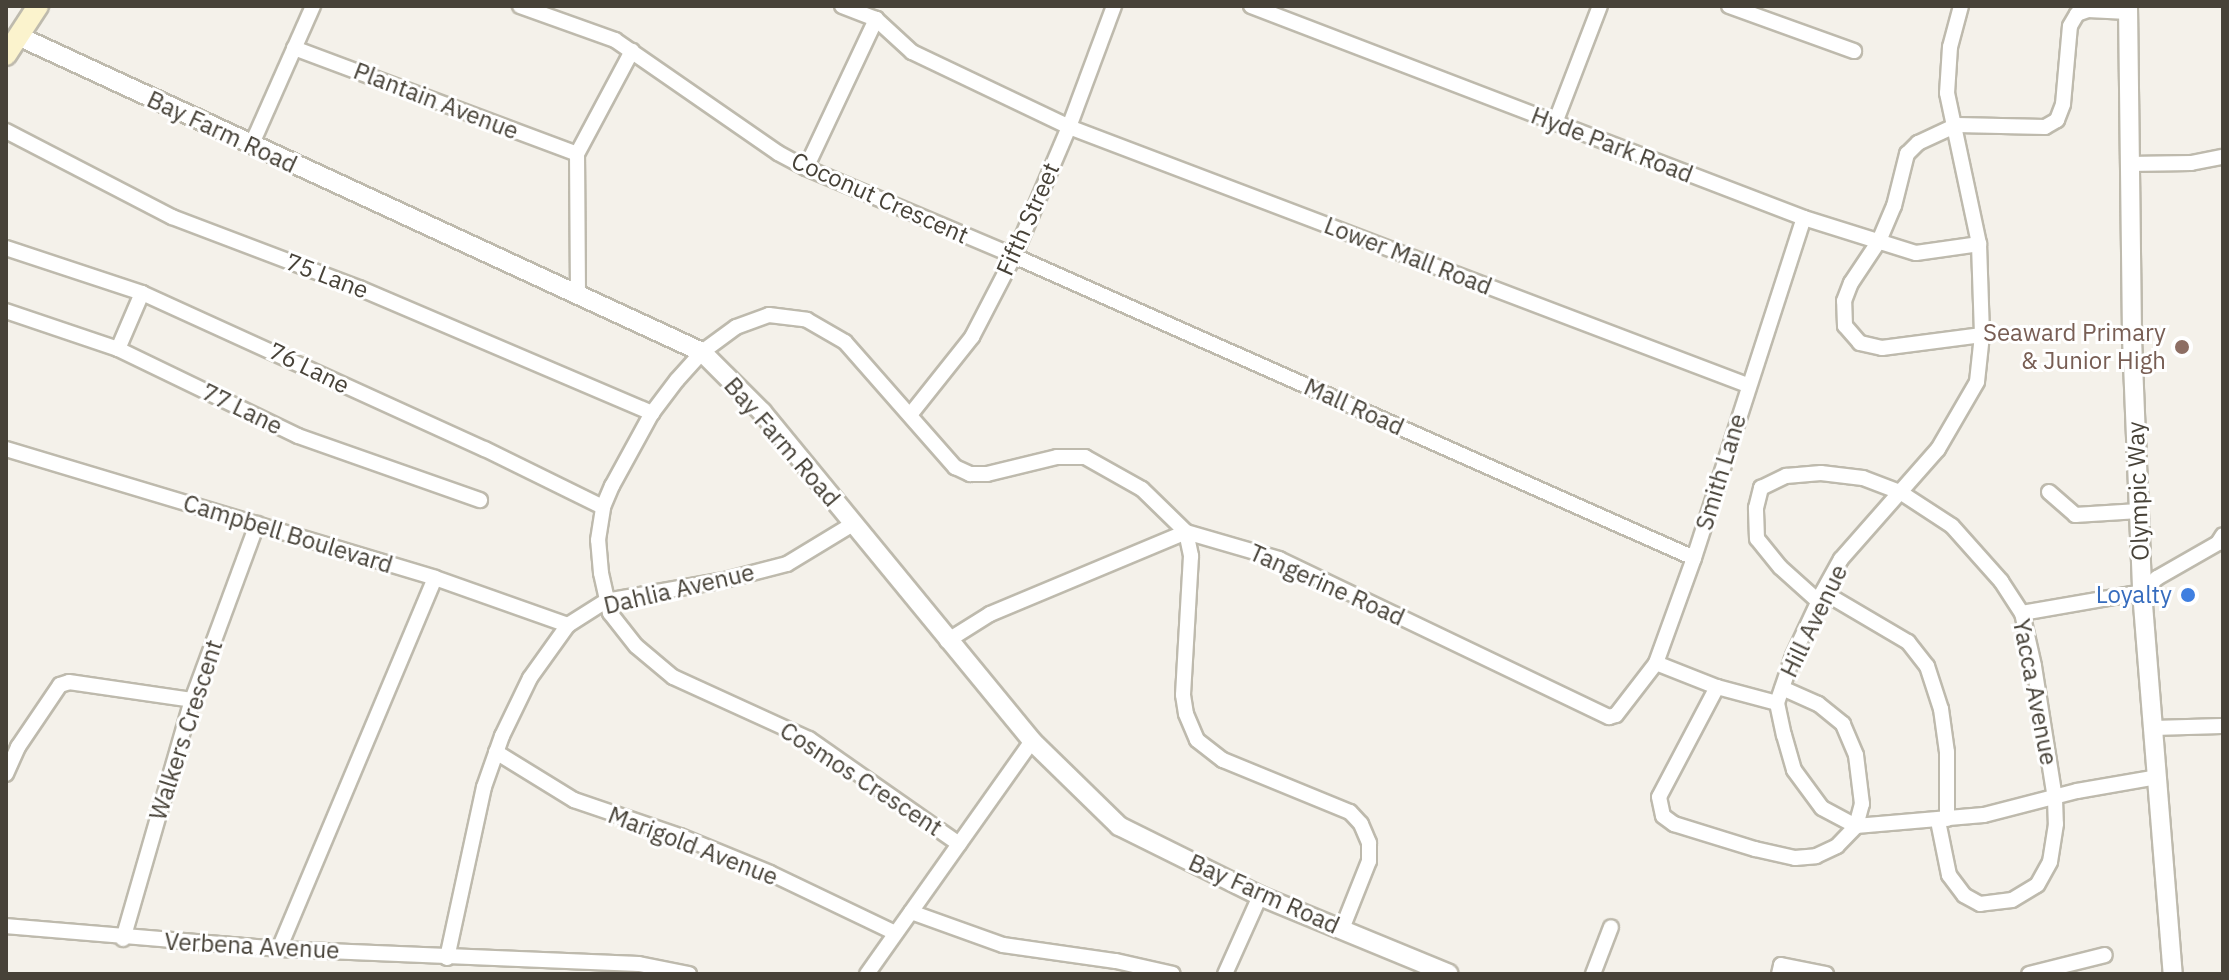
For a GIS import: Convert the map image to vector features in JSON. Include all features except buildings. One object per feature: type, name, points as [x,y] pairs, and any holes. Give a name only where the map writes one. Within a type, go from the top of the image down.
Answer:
[{"type":"main road","points":[[6,55],[38,6]]},
{"type":"street","points":[[251,146],[313,6]]},
{"type":"street","name":"Coconut Crescent","points":[[520,6],[615,40],[778,153],[806,168],[1014,256]]},
{"type":"street","points":[[806,168],[876,19],[842,6]]},
{"type":"street","name":"Fifth Street","points":[[910,415],[972,337],[1014,256],[1069,127],[1114,6]]},
{"type":"street","name":"Hyde Park Road","points":[[1251,6],[1804,218],[1916,253],[1979,244]]},
{"type":"street","points":[[1555,123],[1600,6]]},
{"type":"street","points":[[1729,6],[1854,51]]},
{"type":"street","name":"Hill Avenue","points":[[1856,826],[1822,808],[1794,770],[1780,695],[1821,597],[1841,559],[1938,449],[1977,382],[1982,335],[1979,244],[1957,125],[1947,93],[1950,47],[1961,6]]},
{"type":"street","points":[[1982,335],[1882,348],[1860,343],[1845,326],[1844,301],[1851,283],[1879,241],[1894,206],[1907,154],[1918,143],[1957,125],[2045,127],[2057,120],[2063,104],[2070,26],[2077,14],[2088,10],[2128,9]]},
{"type":"street","name":"Olympic Way","points":[[2128,9],[2129,164],[2142,592],[2173,974]]},
{"type":"street","name":"Lower Mall Road","points":[[876,19],[912,52],[1069,127],[1747,385]]},
{"type":"street","name":"Bay Farm Road","points":[[18,36],[702,352],[762,412],[1032,741],[1119,826],[1260,896],[1449,974]]},
{"type":"street","name":"Plantain Avenue","points":[[294,48],[577,154]]},
{"type":"street","points":[[578,295],[577,154],[632,51]]},
{"type":"street","name":"75 Lane","points":[[6,131],[172,217],[359,288],[652,413]]},
{"type":"street","points":[[2129,164],[2191,163],[2223,157]]},
{"type":"street","name":"Smith Lane","points":[[1616,715],[1656,663],[1694,558],[1747,385],[1804,218]]},
{"type":"street","name":"76 Lane","points":[[6,248],[142,293],[485,449],[603,507]]},
{"type":"street","name":"Mall Road","points":[[1014,256],[1694,558]]},
{"type":"street","points":[[118,349],[142,293]]},
{"type":"street","name":"77 Lane","points":[[6,311],[118,349],[298,436],[480,500]]},
{"type":"street","name":"Cosmos Crescent","points":[[959,844],[809,739],[673,677],[654,664],[622,630],[606,601],[598,540],[603,507],[623,462],[652,413],[702,352],[736,327],[769,315],[807,320],[845,342],[955,467],[970,474],[987,474],[1057,457],[1085,457],[1142,489],[1186,532]]},
{"type":"street","name":"Campbell Boulevard","points":[[6,449],[435,578],[568,625]]},
{"type":"street","name":"Yacca Avenue","points":[[1821,473],[1863,478],[1900,492],[1952,526],[2001,581],[2022,613],[2034,666],[2055,799],[2056,824],[2050,862],[2037,885],[2012,900],[1980,904],[1964,895],[1949,875],[1942,820],[1945,737],[1941,709],[1927,666],[1908,642],[1821,597],[1780,567],[1757,539],[1756,508],[1761,488],[1786,476],[1821,473]]},
{"type":"street","points":[[2049,492],[2075,515],[2139,511]]},
{"type":"street","name":"Walkers Crescent","points":[[123,939],[192,700],[257,524]]},
{"type":"street","name":"Dahlia Avenue","points":[[447,958],[484,787],[496,752],[530,678],[568,625],[606,601],[725,580],[787,564],[853,524]]},
{"type":"street","points":[[947,641],[990,614],[1186,532],[1191,556],[1183,695],[1186,714],[1197,740],[1223,760],[1350,812],[1361,824],[1369,843],[1369,861],[1342,929]]},
{"type":"street","name":"Tangerine Road","points":[[1186,532],[1279,559],[1609,717],[1616,715]]},
{"type":"street","points":[[2022,613],[2142,592],[2157,578],[2221,541]]},
{"type":"street","points":[[279,949],[435,578]]},
{"type":"street","points":[[1656,663],[1717,687],[1780,695],[1818,704],[1843,724],[1856,755],[1862,804],[1856,826],[1837,846],[1816,856],[1795,858],[1674,824],[1663,816],[1659,797],[1717,687]]},
{"type":"street","points":[[6,774],[12,746],[55,691],[69,682],[192,700]]},
{"type":"street","points":[[2152,728],[2223,726]]},
{"type":"street","points":[[867,974],[1032,741]]},
{"type":"street","name":"Marigold Avenue","points":[[496,752],[574,800],[680,836],[757,868],[895,933]]},
{"type":"street","points":[[1856,826],[1984,815],[2077,791],[2157,777]]},
{"type":"street","points":[[1225,974],[1260,896]]},
{"type":"street","points":[[911,912],[1003,945],[1116,961],[1173,974]]},
{"type":"street","name":"Verbena Avenue","points":[[6,926],[123,939],[279,949],[639,964],[689,974]]},
{"type":"street","points":[[1593,974],[1611,927]]},
{"type":"street","points":[[2029,974],[2062,971],[2105,955]]},
{"type":"street","points":[[1779,974],[1781,965],[1826,974]]},
{"type":"place","name":"Seaward Primary & Junior High","points":[[2182,347]]},
{"type":"place","name":"Loyalty","points":[[2188,595]]}]
